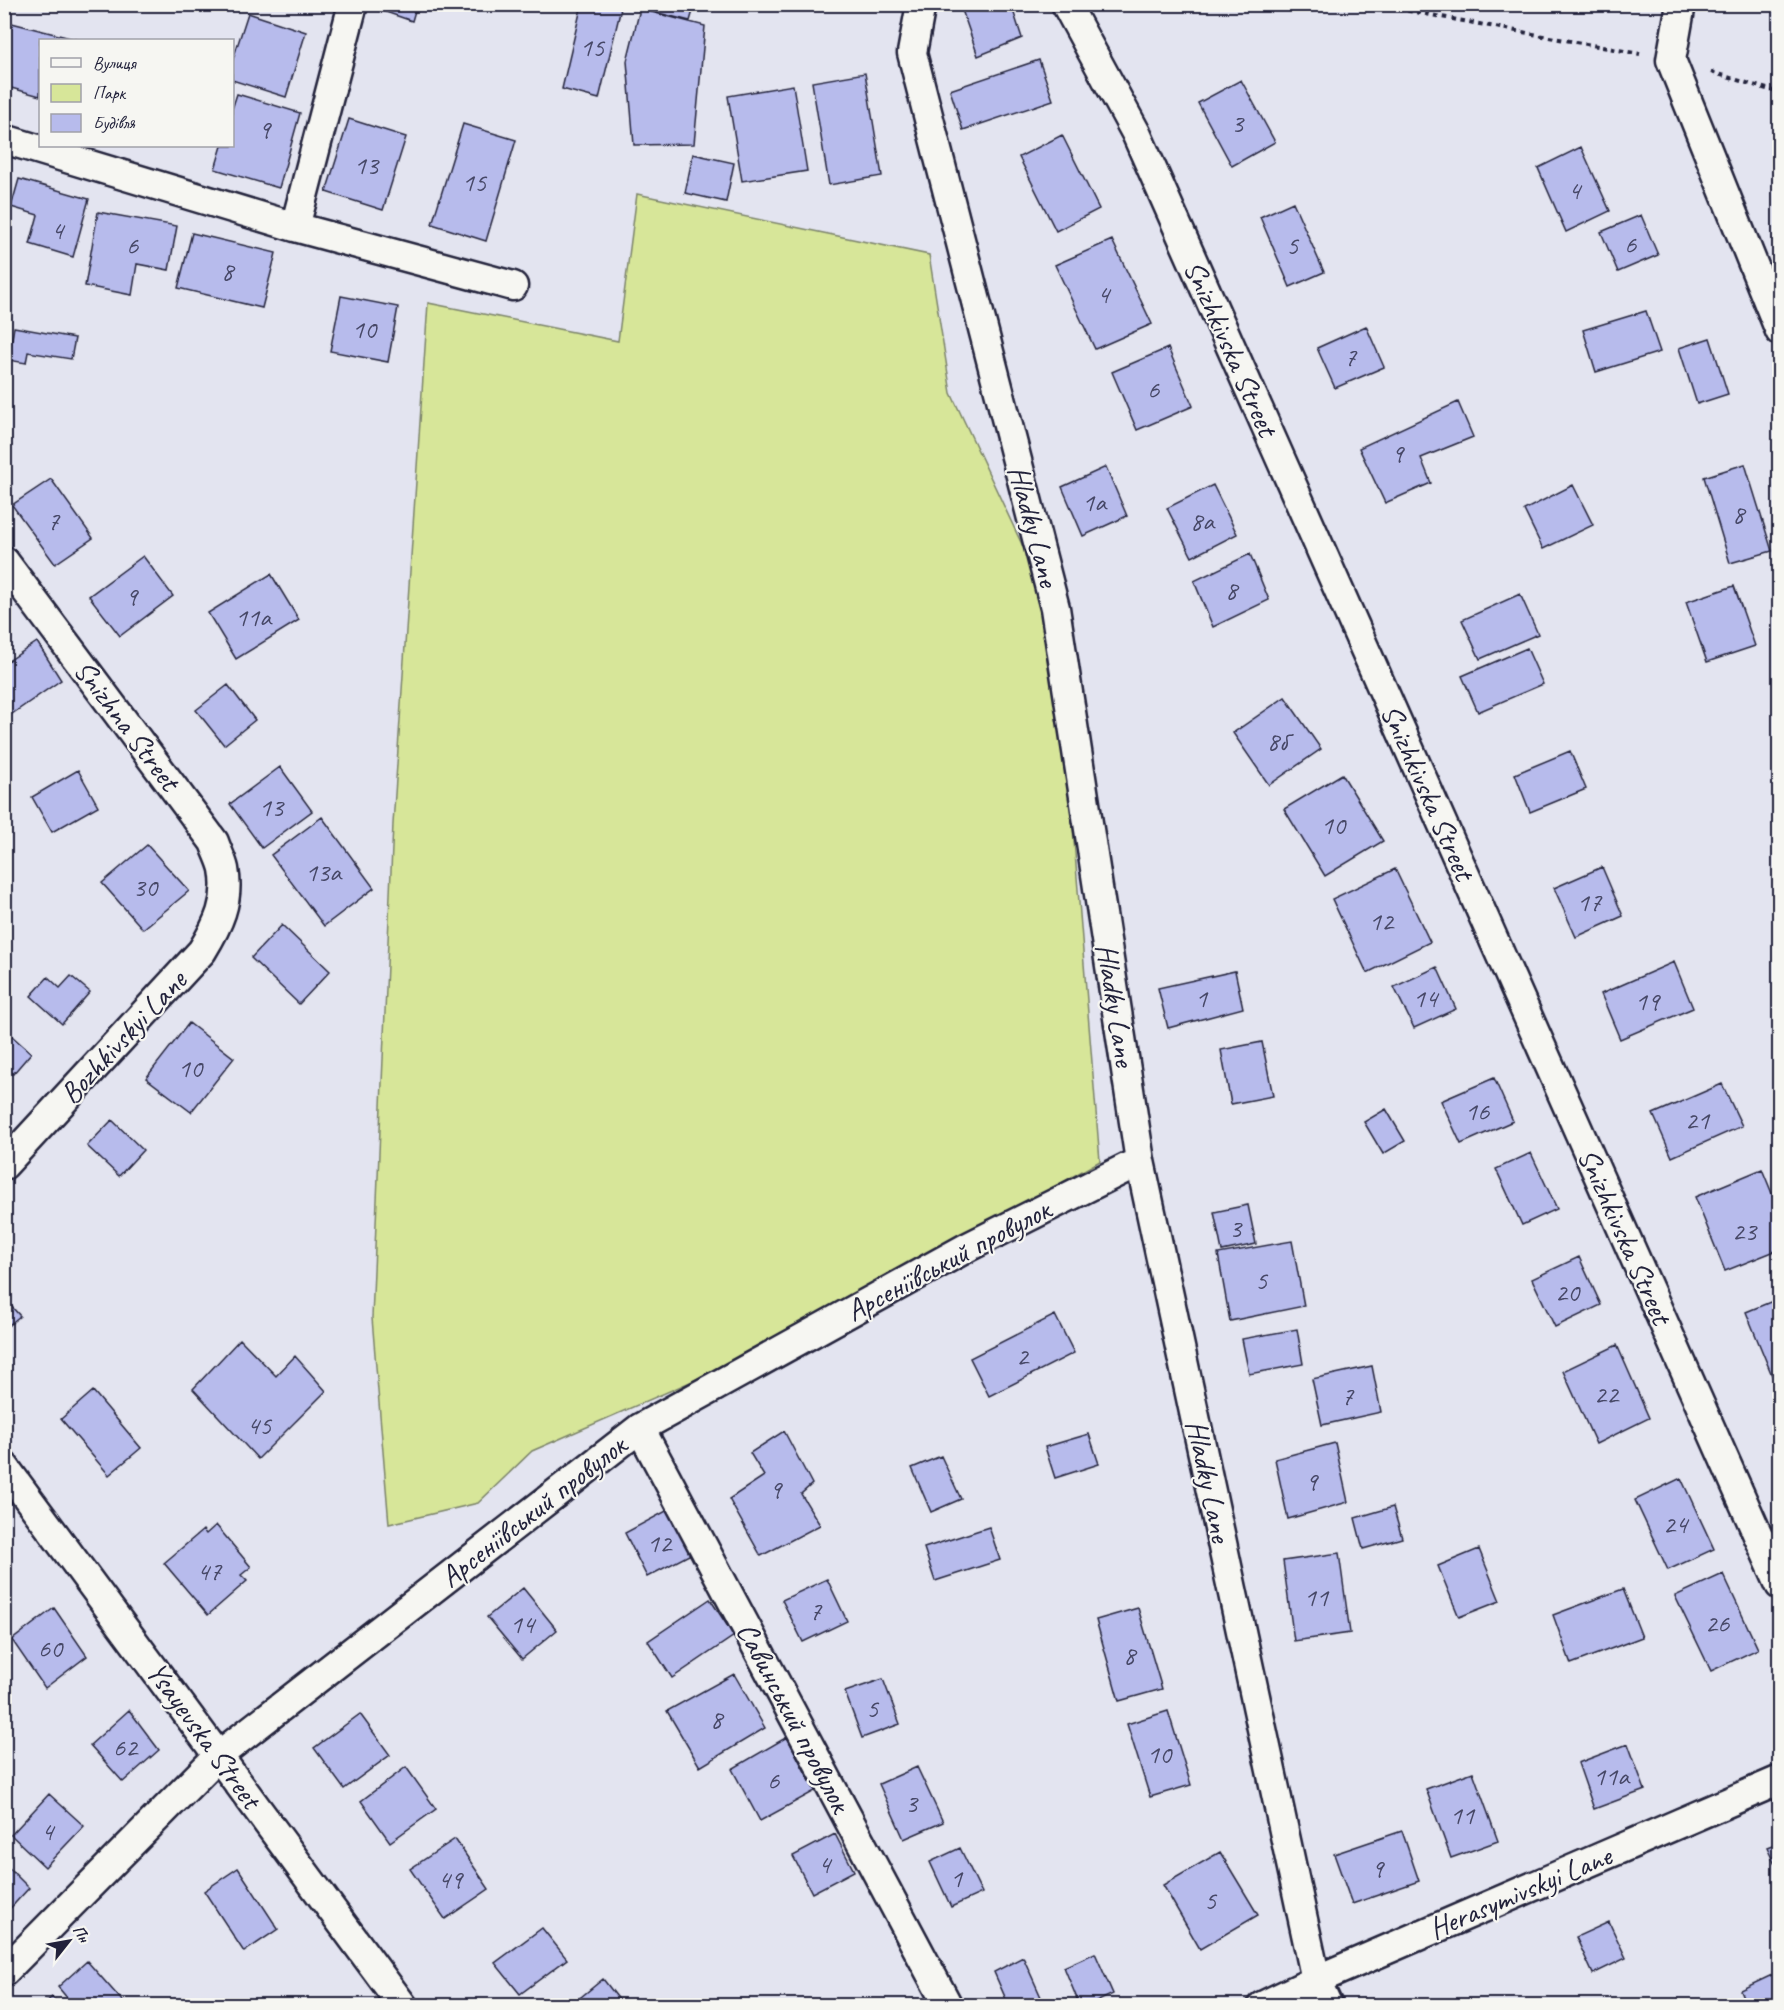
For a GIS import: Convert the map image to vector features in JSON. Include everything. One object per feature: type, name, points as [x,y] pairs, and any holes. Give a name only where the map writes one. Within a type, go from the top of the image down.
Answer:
[{"type":"street","points":[[295,227],[353,4]]},
{"type":"street","name":"Hladky Lane","points":[[921,4],[912,53],[1055,608],[1140,1161],[1316,1980],[1328,2006]]},
{"type":"street","name":"Snizhkivska Street","points":[[1066,4],[1141,144],[1779,1585]]},
{"type":"street","points":[[1681,4],[1671,60],[1779,331]]},
{"type":"street","points":[[4,139],[295,227],[513,286]]},
{"type":"street","name":"Snizhna Street","points":[[4,561],[214,842],[224,870],[225,899]]},
{"type":"street","name":"Bozhkivskyi Lane","points":[[4,1165],[202,951],[217,926],[225,899]]},
{"type":"street","name":"Арсеніївський провулок","points":[[4,1972],[219,1755],[640,1428],[968,1247],[1140,1161]]},
{"type":"street","name":"Савинський провулок","points":[[640,1428],[948,2006]]},
{"type":"street","name":"Ysayevska Street","points":[[4,1466],[403,2006]]},
{"type":"street","name":"Herasymivskyi Lane","points":[[1262,2006],[1316,1980],[1779,1780]]},
{"type":"path","points":[[1372,4],[1671,60],[1779,93]]},
{"type":"green space","points":[[637,194],[929,255],[951,393],[1033,568],[1069,779],[1100,1161],[775,1345],[532,1451],[478,1503],[389,1524],[372,1318],[393,824],[428,303],[618,341]]},
{"type":"building","points":[[382,4],[417,4],[412,21],[380,10]]},
{"type":"building","points":[[582,4],[622,4],[599,99],[562,89]]},
{"type":"building","points":[[644,4],[695,4],[690,21],[643,9]]},
{"type":"building","points":[[960,4],[1011,4],[1022,38],[978,56]]},
{"type":"building","points":[[640,9],[705,26],[694,144],[634,145],[627,61]]},
{"type":"building","points":[[248,13],[306,32],[286,97],[234,81],[234,56]]},
{"type":"building","points":[[4,21],[74,39],[39,39],[39,96],[4,86]]},
{"type":"building","points":[[1039,60],[1053,100],[963,130],[950,90]]},
{"type":"building","points":[[865,73],[882,176],[829,185],[812,82]]},
{"type":"building","points":[[1241,80],[1275,142],[1232,166],[1198,103]]},
{"type":"building","points":[[793,85],[807,171],[742,181],[728,96]]},
{"type":"building","points":[[237,94],[300,113],[279,188],[215,169],[222,147],[234,147],[234,103]]},
{"type":"building","points":[[349,119],[406,137],[383,210],[326,192]]},
{"type":"building","points":[[463,124],[516,140],[486,241],[432,224]]},
{"type":"building","points":[[1062,135],[1099,209],[1056,231],[1019,157]]},
{"type":"building","points":[[1581,147],[1610,211],[1566,232],[1538,168]]},
{"type":"building","points":[[693,154],[734,163],[726,202],[685,193]]},
{"type":"building","points":[[19,179],[89,199],[73,257],[30,244],[38,215],[11,207]]},
{"type":"building","points":[[1293,202],[1324,272],[1290,287],[1260,217]]},
{"type":"building","points":[[98,212],[177,226],[169,270],[137,264],[132,295],[85,286]]},
{"type":"building","points":[[1641,215],[1658,255],[1618,272],[1601,232]]},
{"type":"building","points":[[192,233],[276,253],[262,308],[178,288]]},
{"type":"building","points":[[1112,240],[1152,324],[1095,349],[1055,265]]},
{"type":"building","points":[[341,296],[398,307],[388,362],[330,351]]},
{"type":"building","points":[[1646,311],[1660,352],[1596,372],[1583,330]]},
{"type":"building","points":[[1366,326],[1384,367],[1335,388],[1317,348]]},
{"type":"building","points":[[14,327],[75,338],[71,359],[28,352],[26,363],[8,360]]},
{"type":"building","points":[[1710,338],[1728,394],[1697,404],[1679,348]]},
{"type":"building","points":[[1168,348],[1193,406],[1137,430],[1112,372]]},
{"type":"building","points":[[1458,402],[1473,437],[1421,458],[1431,483],[1385,503],[1359,448]]},
{"type":"building","points":[[1745,464],[1772,551],[1730,563],[1704,477]]},
{"type":"building","points":[[1106,467],[1127,516],[1083,536],[1062,487]]},
{"type":"building","points":[[51,479],[93,538],[55,564],[12,505]]},
{"type":"building","points":[[1213,485],[1237,534],[1192,557],[1167,508]]},
{"type":"building","points":[[1573,485],[1593,525],[1543,549],[1524,510]]},
{"type":"building","points":[[1250,554],[1269,600],[1213,627],[1194,581]]},
{"type":"building","points":[[143,556],[173,596],[120,636],[89,596]]},
{"type":"building","points":[[271,574],[299,620],[236,659],[208,613]]},
{"type":"building","points":[[1734,586],[1755,646],[1707,662],[1686,602]]},
{"type":"building","points":[[1520,594],[1538,634],[1480,659],[1462,620]]},
{"type":"building","points":[[37,642],[61,680],[9,716],[4,709],[4,664]]},
{"type":"building","points":[[1527,648],[1543,684],[1478,712],[1462,676]]},
{"type":"building","points":[[228,685],[255,720],[224,745],[196,710]]},
{"type":"building","points":[[1285,697],[1321,749],[1269,785],[1233,733]]},
{"type":"building","points":[[1570,751],[1586,789],[1530,812],[1515,774]]},
{"type":"building","points":[[280,767],[312,811],[262,848],[230,804]]},
{"type":"building","points":[[78,770],[98,806],[52,832],[32,797]]},
{"type":"building","points":[[1342,774],[1383,841],[1325,876],[1284,809]]},
{"type":"building","points":[[322,817],[374,888],[324,926],[271,855]]},
{"type":"building","points":[[147,845],[189,891],[143,929],[102,883]]},
{"type":"building","points":[[1602,867],[1623,916],[1576,937],[1554,888]]},
{"type":"building","points":[[1395,869],[1430,942],[1367,973],[1332,899]]},
{"type":"building","points":[[282,925],[330,971],[299,1004],[251,958]]},
{"type":"building","points":[[1674,962],[1693,1008],[1620,1039],[1601,994]]},
{"type":"building","points":[[1437,967],[1456,1009],[1414,1028],[1394,987]]},
{"type":"building","points":[[1235,971],[1243,1008],[1168,1028],[1158,988]]},
{"type":"building","points":[[71,976],[90,992],[62,1024],[31,996],[48,977],[60,988]]},
{"type":"building","points":[[189,1023],[234,1058],[191,1112],[146,1078]]},
{"type":"building","points":[[4,1029],[31,1053],[13,1074],[4,1067]]},
{"type":"building","points":[[1262,1042],[1273,1096],[1231,1104],[1221,1050]]},
{"type":"building","points":[[1494,1078],[1513,1121],[1461,1144],[1441,1101]]},
{"type":"building","points":[[1722,1084],[1742,1126],[1672,1157],[1653,1114]]},
{"type":"building","points":[[1386,1109],[1405,1141],[1383,1154],[1364,1122]]},
{"type":"building","points":[[112,1120],[143,1150],[119,1176],[87,1146]]},
{"type":"building","points":[[1531,1153],[1557,1209],[1522,1225],[1496,1169]]},
{"type":"building","points":[[1762,1169],[1780,1213],[1780,1249],[1725,1271],[1695,1197]]},
{"type":"building","points":[[1248,1205],[1256,1244],[1222,1251],[1214,1212]]},
{"type":"building","points":[[1292,1241],[1304,1306],[1230,1321],[1218,1254]]},
{"type":"building","points":[[1579,1257],[1601,1305],[1555,1327],[1532,1279]]},
{"type":"building","points":[[4,1298],[20,1316],[4,1329]]},
{"type":"building","points":[[1780,1298],[1780,1390],[1778,1390],[1746,1312]]},
{"type":"building","points":[[1055,1315],[1074,1353],[989,1396],[970,1358]]},
{"type":"building","points":[[1297,1329],[1303,1364],[1249,1374],[1242,1339]]},
{"type":"building","points":[[240,1339],[276,1376],[295,1356],[326,1391],[258,1459],[193,1389]]},
{"type":"building","points":[[1617,1345],[1649,1418],[1596,1444],[1563,1371]]},
{"type":"building","points":[[1372,1366],[1381,1412],[1322,1425],[1312,1379]]},
{"type":"building","points":[[93,1391],[141,1448],[109,1475],[61,1419]]},
{"type":"building","points":[[784,1431],[812,1484],[801,1494],[820,1525],[761,1556],[729,1499],[764,1476],[750,1453]]},
{"type":"building","points":[[1089,1434],[1099,1464],[1055,1478],[1045,1447]]},
{"type":"building","points":[[1335,1443],[1348,1502],[1288,1519],[1275,1459]]},
{"type":"building","points":[[941,1456],[961,1499],[931,1512],[912,1468]]},
{"type":"building","points":[[1681,1478],[1714,1549],[1668,1570],[1635,1500]]},
{"type":"building","points":[[1393,1507],[1402,1538],[1363,1549],[1355,1518]]},
{"type":"building","points":[[670,1509],[693,1553],[647,1577],[625,1533]]},
{"type":"building","points":[[216,1525],[251,1567],[241,1575],[247,1581],[208,1615],[164,1563],[203,1530],[206,1534]]},
{"type":"building","points":[[989,1527],[1000,1560],[935,1581],[924,1548]]},
{"type":"building","points":[[1479,1549],[1500,1601],[1459,1617],[1438,1566]]},
{"type":"building","points":[[1339,1553],[1350,1633],[1294,1641],[1283,1561]]},
{"type":"building","points":[[1723,1574],[1758,1649],[1711,1671],[1675,1596]]},
{"type":"building","points":[[827,1579],[847,1621],[803,1642],[782,1600]]},
{"type":"building","points":[[523,1588],[557,1630],[522,1659],[487,1617]]},
{"type":"building","points":[[1623,1589],[1642,1637],[1571,1664],[1553,1615]]},
{"type":"building","points":[[710,1599],[734,1636],[672,1678],[648,1641]]},
{"type":"building","points":[[54,1608],[87,1656],[45,1688],[12,1640]]},
{"type":"building","points":[[1138,1608],[1162,1689],[1119,1701],[1096,1620]]},
{"type":"building","points":[[734,1674],[765,1728],[700,1767],[667,1711]]},
{"type":"building","points":[[883,1679],[900,1724],[862,1738],[845,1692]]},
{"type":"building","points":[[129,1710],[159,1750],[123,1782],[90,1745]]},
{"type":"building","points":[[1168,1711],[1191,1785],[1150,1797],[1127,1724]]},
{"type":"building","points":[[360,1714],[390,1755],[344,1789],[314,1748]]},
{"type":"building","points":[[787,1737],[815,1791],[760,1821],[732,1769]]},
{"type":"building","points":[[1628,1744],[1645,1790],[1594,1809],[1578,1763]]},
{"type":"building","points":[[406,1767],[436,1809],[390,1842],[361,1801]]},
{"type":"building","points":[[917,1767],[943,1822],[904,1839],[879,1784]]},
{"type":"building","points":[[1473,1772],[1498,1841],[1451,1858],[1426,1789]]},
{"type":"building","points":[[49,1794],[84,1826],[45,1867],[11,1835]]},
{"type":"building","points":[[1402,1831],[1419,1881],[1352,1904],[1334,1854]]},
{"type":"building","points":[[835,1834],[854,1871],[812,1893],[793,1856]]},
{"type":"building","points":[[455,1839],[489,1889],[445,1919],[410,1869]]},
{"type":"building","points":[[1780,1842],[1780,1874],[1767,1847]]},
{"type":"building","points":[[960,1848],[982,1893],[951,1907],[930,1862]]},
{"type":"building","points":[[1220,1852],[1258,1915],[1200,1949],[1163,1885]]},
{"type":"building","points":[[4,1863],[29,1888],[4,1915]]},
{"type":"building","points":[[238,1868],[278,1929],[244,1952],[204,1891]]},
{"type":"building","points":[[1609,1922],[1626,1958],[1593,1974],[1576,1937]]},
{"type":"building","points":[[542,1928],[567,1959],[520,1994],[495,1963]]},
{"type":"building","points":[[1095,1953],[1113,1994],[1088,2006],[1080,2006],[1064,1967]]},
{"type":"building","points":[[1023,1957],[1045,2006],[1009,2006],[994,1972]]},
{"type":"building","points":[[87,1961],[125,2004],[123,2006],[74,2006],[58,1987]]},
{"type":"building","points":[[1774,1974],[1780,1986],[1780,2006],[1747,2006],[1740,1990]]},
{"type":"building","points":[[603,1979],[624,2006],[570,2006]]},
{"type":"building","points":[[52,1997],[60,2006],[42,2006]]}]
